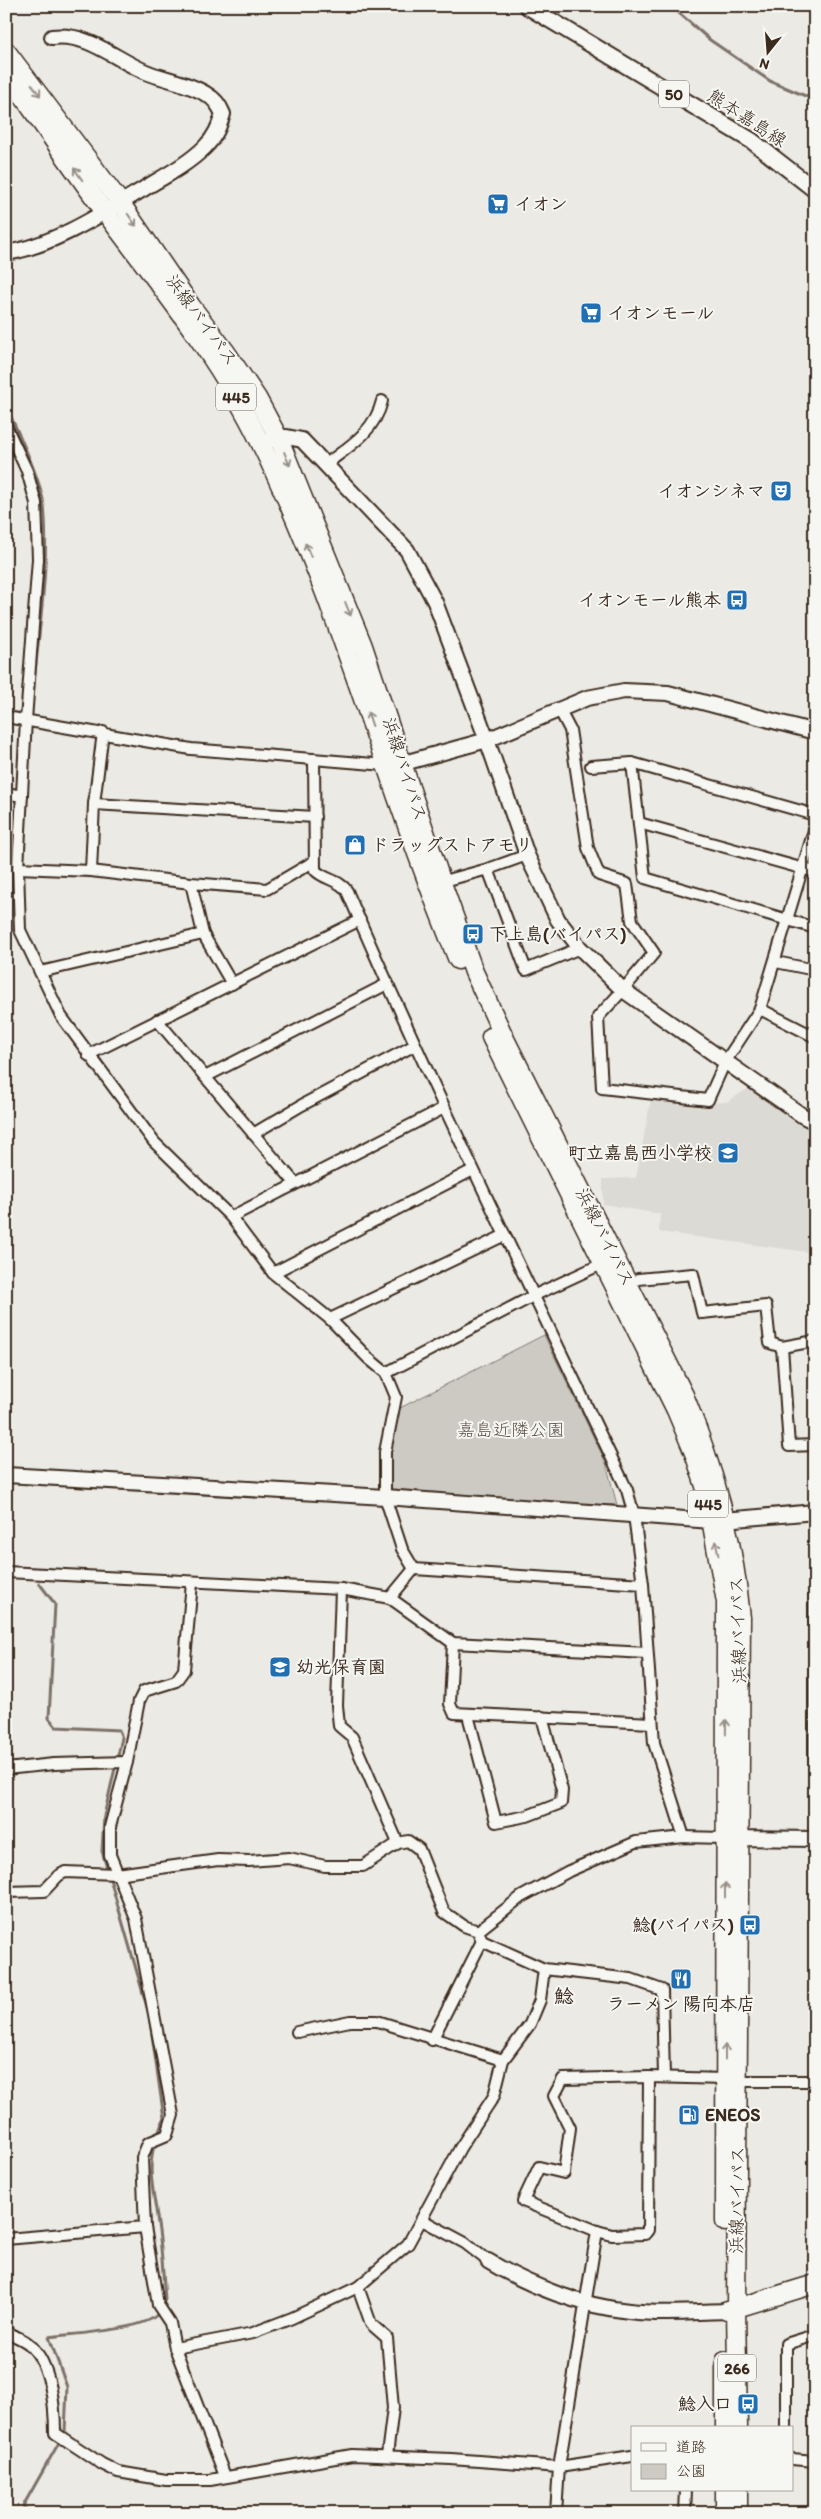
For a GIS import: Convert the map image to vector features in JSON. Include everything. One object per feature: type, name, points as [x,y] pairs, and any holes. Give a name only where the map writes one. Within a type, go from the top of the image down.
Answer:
[{"type":"highway","name":"浜線バイパス","points":[[6,51],[120,202],[257,398],[279,439],[363,646],[404,763],[434,882]]},
{"type":"highway","name":"浜線バイパス","points":[[6,72],[105,212],[195,334],[244,411],[260,442],[293,512],[340,628],[386,765],[434,882],[506,1041],[610,1260],[684,1395],[707,1450],[719,1520],[737,1574],[741,1618],[731,1838],[731,2309],[725,2426]]},
{"type":"highway","points":[[731,2309],[815,2284]]},
{"type":"highway","name":"浜線バイパス","points":[[731,2309],[738,2426]]},
{"type":"highway","points":[[725,2492],[725,2513]]},
{"type":"highway","points":[[738,2492],[738,2513]]},
{"type":"main road","name":"熊本嘉島線","points":[[527,6],[752,142],[815,190]]},
{"type":"street","points":[[6,253],[49,239],[105,212],[177,168],[204,147],[218,130],[223,114],[218,103],[205,93],[140,69],[86,40],[67,35],[52,37]]},
{"type":"street","points":[[326,464],[360,438],[373,424],[382,401]]},
{"type":"street","points":[[6,426],[26,471],[36,503],[38,559],[26,720],[18,868],[20,930],[61,1016],[154,1142],[231,1216],[273,1273],[330,1319],[368,1358],[386,1373],[396,1397],[385,1452],[385,1497],[402,1549],[414,1569]]},
{"type":"street","points":[[260,442],[287,437],[302,440],[408,550],[435,602],[487,740],[527,855],[550,908],[580,948],[623,990],[724,1062],[815,1122]]},
{"type":"street","points":[[6,717],[103,732],[191,749],[386,765],[404,763],[487,740],[598,695],[624,691],[668,693],[815,732]]},
{"type":"street","points":[[559,710],[570,730],[588,848],[599,875],[627,884],[632,921],[654,952],[598,1017],[602,1088],[708,1100],[724,1062],[760,1009],[776,962],[815,827]]},
{"type":"street","points":[[91,871],[94,804],[103,732]]},
{"type":"street","points":[[314,759],[315,817],[313,862],[315,870],[319,874],[342,884],[473,1170],[535,1295],[627,1490],[634,1515],[643,1584],[654,1743],[684,1836]]},
{"type":"street","points":[[591,766],[632,763],[815,816]]},
{"type":"street","points":[[632,763],[645,878],[815,928]]},
{"type":"street","points":[[6,793],[22,796]]},
{"type":"street","points":[[94,804],[315,817]]},
{"type":"street","points":[[639,823],[815,872]]},
{"type":"street","points":[[434,882],[488,869],[527,855]]},
{"type":"street","points":[[18,868],[91,871],[191,883],[268,888],[313,862]]},
{"type":"street","points":[[488,869],[526,970],[580,948]]},
{"type":"street","points":[[191,883],[203,934],[232,984]]},
{"type":"street","points":[[88,1055],[360,920]]},
{"type":"street","points":[[40,972],[203,934]]},
{"type":"street","points":[[776,962],[815,970]]},
{"type":"street","points":[[205,1076],[387,984]]},
{"type":"street","points":[[760,1009],[815,1037]]},
{"type":"street","points":[[157,1020],[296,1183]]},
{"type":"street","points":[[253,1134],[302,1105],[415,1045]]},
{"type":"street","points":[[231,1216],[444,1108]]},
{"type":"street","points":[[273,1273],[473,1170]]},
{"type":"street","points":[[330,1319],[505,1235]]},
{"type":"street","points":[[386,1373],[535,1295],[610,1260]]},
{"type":"street","points":[[638,1279],[693,1274],[702,1313],[766,1306],[770,1343],[782,1347],[815,1341]]},
{"type":"street","points":[[782,1347],[789,1446],[815,1445]]},
{"type":"street","points":[[6,1475],[385,1497],[719,1520],[815,1512]]},
{"type":"street","points":[[414,1569],[643,1584]]},
{"type":"street","points":[[390,1598],[414,1569]]},
{"type":"street","points":[[6,1572],[342,1590],[390,1598],[454,1643],[647,1653]]},
{"type":"street","points":[[192,1583],[184,1670],[176,1681],[144,1691],[139,1701],[127,1762],[110,1827],[110,1855],[136,1919],[173,2116],[167,2135],[148,2142],[142,2158],[145,2227],[158,2305],[170,2323],[175,2348],[225,2476]]},
{"type":"street","points":[[342,1590],[337,1705],[339,1726],[352,1736],[398,1843]]},
{"type":"street","points":[[815,1594],[815,1773]]},
{"type":"street","points":[[454,1643],[450,1704],[454,1713],[652,1723]]},
{"type":"street","points":[[468,1715],[496,1822],[527,1816],[561,1803],[562,1790],[542,1717]]},
{"type":"street","points":[[6,1769],[54,1764],[127,1762]]},
{"type":"street","points":[[432,2040],[480,1936],[521,1897],[569,1871],[636,1842],[684,1836],[815,1839]]},
{"type":"street","points":[[6,1892],[44,1891],[65,1872],[117,1874],[218,1860],[249,1861],[289,1858],[325,1866],[363,1866],[398,1843],[408,1841],[419,1849],[444,1912],[480,1936],[544,1969],[631,1979],[662,1990],[664,2077]]},
{"type":"street","points":[[175,2348],[253,2333],[292,2318],[358,2287],[408,2244],[460,2148],[494,2096],[503,2060],[530,2024],[540,2000],[544,1969]]},
{"type":"street","points":[[297,2032],[350,2021],[377,2021],[432,2040],[503,2060]]},
{"type":"street","points":[[648,2077],[648,2230],[644,2234],[612,2235],[596,2231],[523,2201],[539,2168],[564,2173],[570,2128],[554,2096],[563,2079],[648,2077],[664,2077],[815,2081]]},
{"type":"street","points":[[422,2220],[465,2242],[488,2261],[521,2279],[586,2303],[629,2312],[731,2309]]},
{"type":"street","points":[[6,2239],[145,2227]]},
{"type":"street","points":[[556,2513],[559,2467],[596,2231]]},
{"type":"street","points":[[358,2287],[372,2324],[387,2338],[393,2408],[387,2455]]},
{"type":"street","points":[[6,2332],[31,2346],[48,2377],[52,2393],[55,2433],[102,2464],[118,2472],[142,2477],[198,2481],[352,2455],[387,2455],[559,2467],[631,2456]]},
{"type":"street","points":[[786,2426],[786,2344],[815,2335]]},
{"type":"street","points":[[794,2459],[815,2461]]},
{"type":"street","points":[[685,2513],[686,2492]]},
{"type":"shaded area","name":"町立嘉島西小学校","points":[[749,1088],[815,1128],[815,1253],[659,1232],[660,1214],[603,1204],[603,1179],[636,1178],[651,1099],[691,1104],[727,1102]]},
{"type":"green space","name":"嘉島近隣公園","points":[[544,1335],[606,1463],[617,1505],[559,1504],[389,1490],[390,1453],[400,1408]]},
{"type":"waterway","points":[[671,6],[710,40],[770,81],[815,100]]},
{"type":"waterway","points":[[6,406],[34,470],[44,506],[46,551],[33,693]]},
{"type":"waterway","points":[[39,1583],[55,1604],[49,1718],[56,1727],[119,1730],[122,1738],[104,1816],[102,1851],[149,2014],[164,2118],[157,2137]]},
{"type":"waterway","points":[[155,2143],[152,2153],[151,2173],[162,2262],[165,2299],[162,2307]]},
{"type":"waterway","points":[[30,2513],[23,2506],[65,2432],[67,2387],[49,2337],[126,2327],[153,2318],[159,2312]]},
{"type":"place","name":"イオン","points":[[498,204]]},
{"type":"place","name":"イオンモール","points":[[591,313]]},
{"type":"place","name":"イオンシネマ","points":[[781,491]]},
{"type":"place","name":"イオンモール熊本","points":[[737,600]]},
{"type":"place","name":"ドラッグストアモリ","points":[[355,845]]},
{"type":"place","name":"下上島(バイパス)","points":[[473,934]]},
{"type":"place","name":"町立嘉島西小学校","points":[[728,1153]]},
{"type":"place","name":"幼光保育園","points":[[280,1667]]},
{"type":"place","name":"鯰(バイパス)","points":[[750,1925]]},
{"type":"place","name":"ラーメン 陽向本店","points":[[681,1979]]},
{"type":"place","name":"ENEOS","points":[[689,2115]]},
{"type":"place","name":"鯰入口","points":[[748,2404]]},
{"type":"district","name":"鯰","points":[[564,1996]]}]
